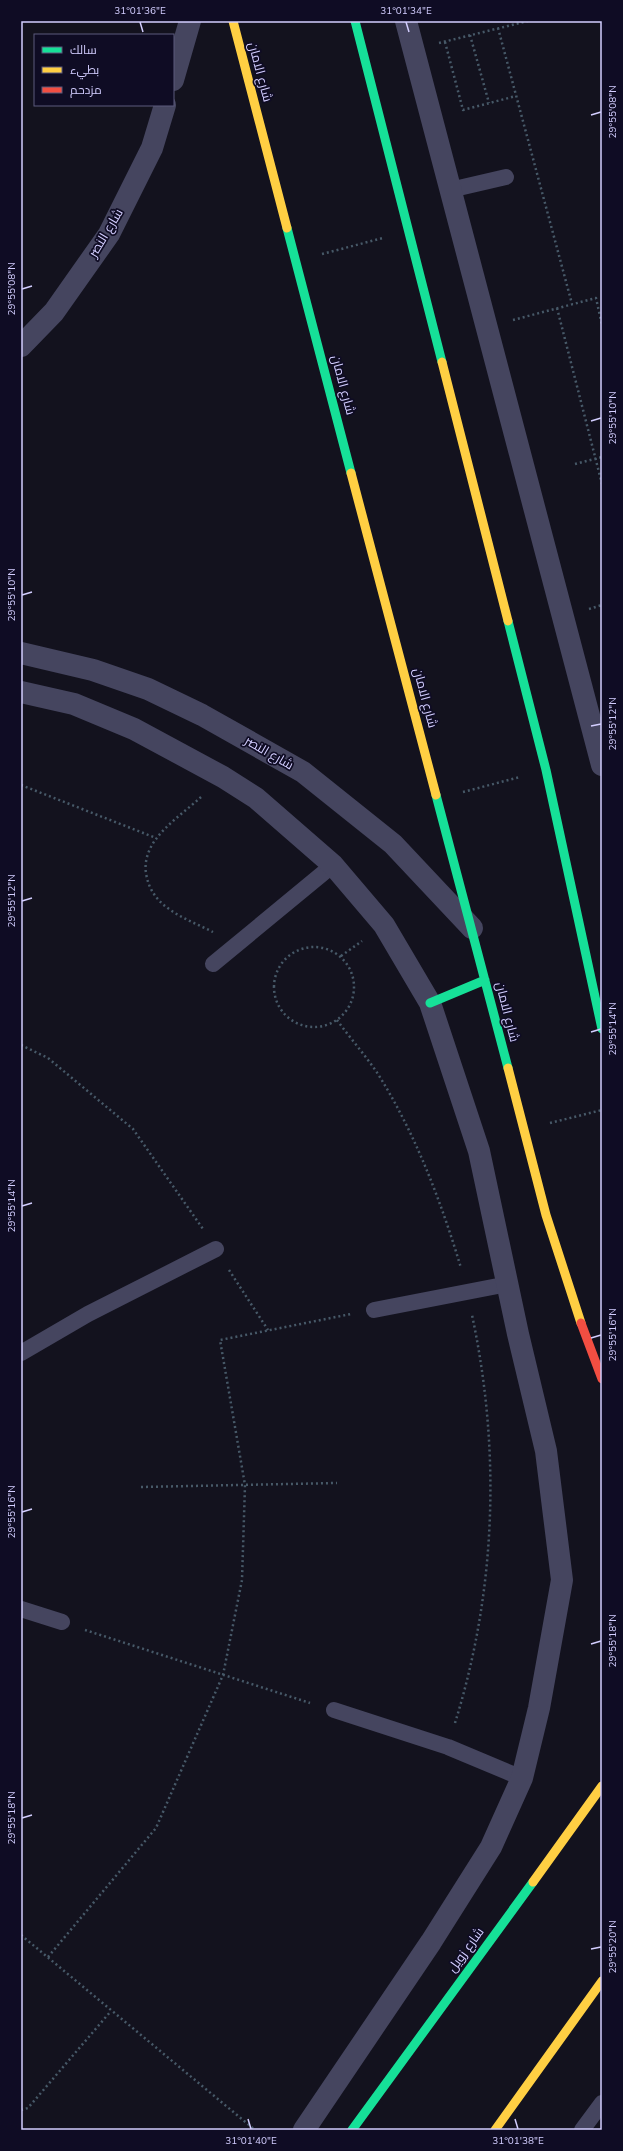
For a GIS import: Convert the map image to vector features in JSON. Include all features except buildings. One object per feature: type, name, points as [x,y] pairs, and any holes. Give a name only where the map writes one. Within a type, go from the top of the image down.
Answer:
[{"type":"street","points":[[174,77],[190,21]]},
{"type":"street","name":"شارع الامان","points":[[233,21],[472,928],[523,1129],[569,1290],[602,1379]]},
{"type":"street","points":[[355,21],[546,770],[602,1029]]},
{"type":"street","points":[[406,21],[601,758]]},
{"type":"street","name":"شارع النصر","points":[[21,346],[54,312],[109,234],[152,148],[165,106]]},
{"type":"street","name":"شارع النصر","points":[[21,653],[93,670],[148,689],[202,715],[302,772],[393,844],[472,928]]},
{"type":"street","points":[[21,692],[74,704],[134,729],[256,798],[333,865],[384,925],[430,1003],[478,1151],[546,1451],[562,1580],[539,1708],[522,1778],[491,1847],[431,1942],[304,2130]]},
{"type":"street","points":[[430,1003],[485,980]]},
{"type":"street","name":"شارع زويل","points":[[352,2130],[602,1786]]},
{"type":"street","points":[[495,2130],[602,1981]]},
{"type":"lane","points":[[450,190],[506,177]]},
{"type":"lane","points":[[213,964],[333,865]]},
{"type":"lane","points":[[21,1353],[88,1314],[216,1249]]},
{"type":"lane","points":[[374,1310],[508,1284]]},
{"type":"lane","points":[[21,1609],[62,1622]]},
{"type":"lane","points":[[334,1710],[448,1747],[522,1778]]},
{"type":"lane","points":[[582,2130],[602,2103]]},
{"type":"path","points":[[413,49],[528,21]]},
{"type":"path","points":[[498,28],[572,304]]},
{"type":"path","points":[[470,35],[489,103]]},
{"type":"path","points":[[445,42],[463,110],[516,96]]},
{"type":"path","points":[[296,260],[408,232]]},
{"type":"path","points":[[487,327],[596,298],[602,325]]},
{"type":"path","points":[[557,308],[602,484]]},
{"type":"path","points":[[575,464],[602,457]]},
{"type":"path","points":[[438,799],[546,770]]},
{"type":"path","points":[[223,778],[156,838],[148,852],[145,868],[148,884],[156,898],[168,909],[237,944]]},
{"type":"path","points":[[21,785],[156,838]]},
{"type":"path","points":[[307,946],[325,948],[342,956],[352,971],[354,989],[350,1007],[337,1020],[320,1027],[302,1026],[286,1017],[276,1002],[273,984],[278,967],[290,953],[307,946]]},
{"type":"path","points":[[337,1020],[378,1074],[406,1126],[430,1179],[448,1228],[468,1292],[479,1347],[487,1406],[491,1463],[491,1522],[486,1580],[477,1637],[464,1694],[448,1747]]},
{"type":"path","points":[[21,1045],[48,1058],[134,1129],[216,1249],[268,1330]]},
{"type":"path","points":[[523,1129],[602,1110]]},
{"type":"path","points":[[48,1957],[156,1828],[223,1675],[242,1580],[245,1484],[220,1340],[374,1310]]},
{"type":"path","points":[[141,1487],[338,1483]]},
{"type":"path","points":[[62,1622],[334,1710]]},
{"type":"path","points":[[21,1935],[255,2130]]},
{"type":"path","points":[[21,2110],[28,2108],[111,2011]]},
{"type":"traffic: fast","points":[[355,21],[442,362]]},
{"type":"traffic: fast","points":[[287,228],[351,473]]},
{"type":"traffic: fast","points":[[508,621],[546,770],[602,1029]]},
{"type":"traffic: fast","points":[[436,795],[508,1068]]},
{"type":"traffic: fast","points":[[430,1003],[485,980]]},
{"type":"traffic: fast","points":[[352,2130],[533,1882]]},
{"type":"traffic: slow","points":[[233,21],[287,228]]},
{"type":"traffic: slow","points":[[442,362],[508,621]]},
{"type":"traffic: slow","points":[[351,473],[436,795]]},
{"type":"traffic: slow","points":[[508,1068],[546,1215],[581,1323]]},
{"type":"traffic: slow","points":[[533,1882],[602,1786]]},
{"type":"traffic: slow","points":[[495,2130],[602,1981]]},
{"type":"traffic: jam","points":[[581,1323],[602,1379]]}]
